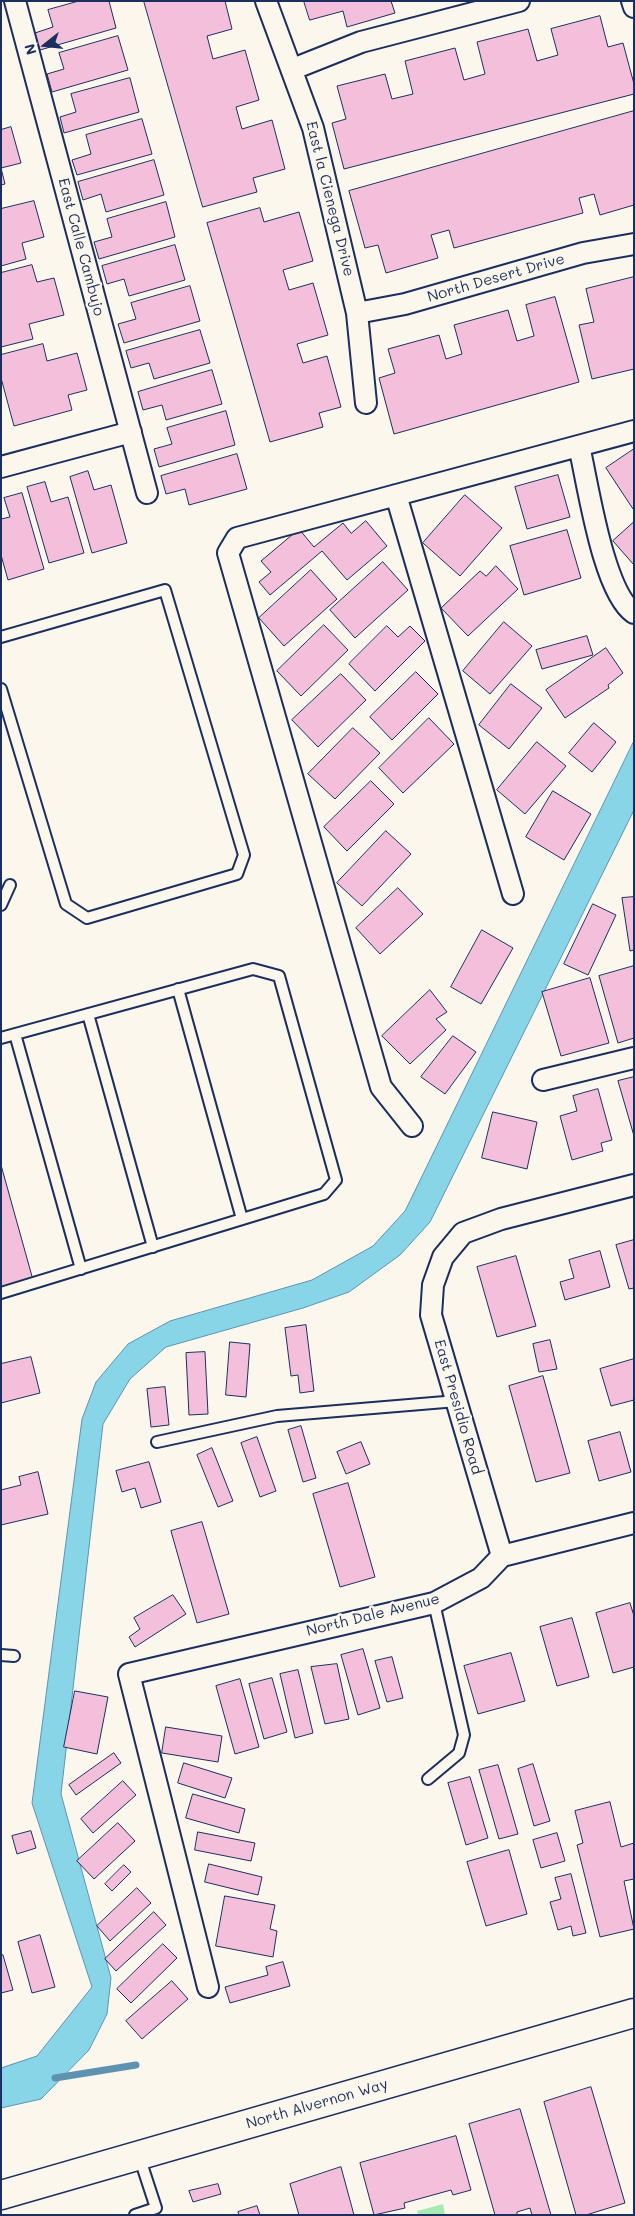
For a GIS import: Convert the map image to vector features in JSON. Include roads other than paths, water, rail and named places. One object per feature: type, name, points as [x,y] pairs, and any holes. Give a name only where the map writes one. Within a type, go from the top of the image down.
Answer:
[{"type":"main road","name":"North Alvernon Way","points":[[1,2195],[634,2013]]},
{"type":"street","name":"East Calle Cambujo","points":[[15,1],[147,493]]},
{"type":"street","name":"East la Cienega Drive","points":[[266,1],[314,128],[358,312],[366,403]]},
{"type":"street","points":[[293,69],[361,42],[519,1]]},
{"type":"street","points":[[632,1],[634,7]]},
{"type":"street","name":"North Desert Drive","points":[[358,312],[405,304],[583,253],[634,244]]},
{"type":"street","points":[[412,1126],[381,1087],[228,553],[237,538],[634,430]]},
{"type":"street","points":[[1,467],[131,432]]},
{"type":"street","points":[[579,446],[609,576],[627,608],[634,613]]},
{"type":"street","points":[[396,495],[513,894]]},
{"type":"street","points":[[543,1080],[634,1058]]},
{"type":"street","name":"East Presidio Road","points":[[502,1556],[431,1315],[433,1285],[443,1257],[463,1233],[502,1219],[634,1186]]},
{"type":"street","points":[[502,1556],[634,1522]]},
{"type":"street","name":"North Dale Avenue","points":[[208,1987],[129,1674],[434,1603],[481,1578],[502,1556]]},
{"type":"lane","points":[[1,637],[165,590],[244,855],[237,874],[87,918],[66,904],[1,689]]},
{"type":"lane","points":[[1,905],[10,885]]},
{"type":"lane","points":[[1,1038],[253,969],[279,976],[336,1180],[324,1194],[1,1293]]},
{"type":"lane","points":[[178,989],[242,1219]]},
{"type":"lane","points":[[88,1014],[153,1247]]},
{"type":"lane","points":[[15,1034],[81,1269]]},
{"type":"lane","points":[[157,1442],[277,1416],[457,1401]]},
{"type":"lane","points":[[428,1779],[459,1753],[464,1734],[434,1603]]},
{"type":"lane","points":[[1,1655],[14,1656]]},
{"type":"lane","points":[[135,2215],[156,2208],[139,2155]]},
{"type":"water","points":[[634,741],[634,810],[430,1222],[400,1255],[349,1292],[303,1308],[166,1347],[130,1379],[103,1424],[61,1794],[111,1978],[107,2014],[89,2050],[41,2099],[1,2108],[1,2068],[37,2056],[92,1987],[32,1803],[82,1419],[96,1382],[128,1344],[170,1321],[312,1280],[373,1246],[405,1211]]},
{"type":"waterway","points":[[55,2078],[136,2065]]}]
